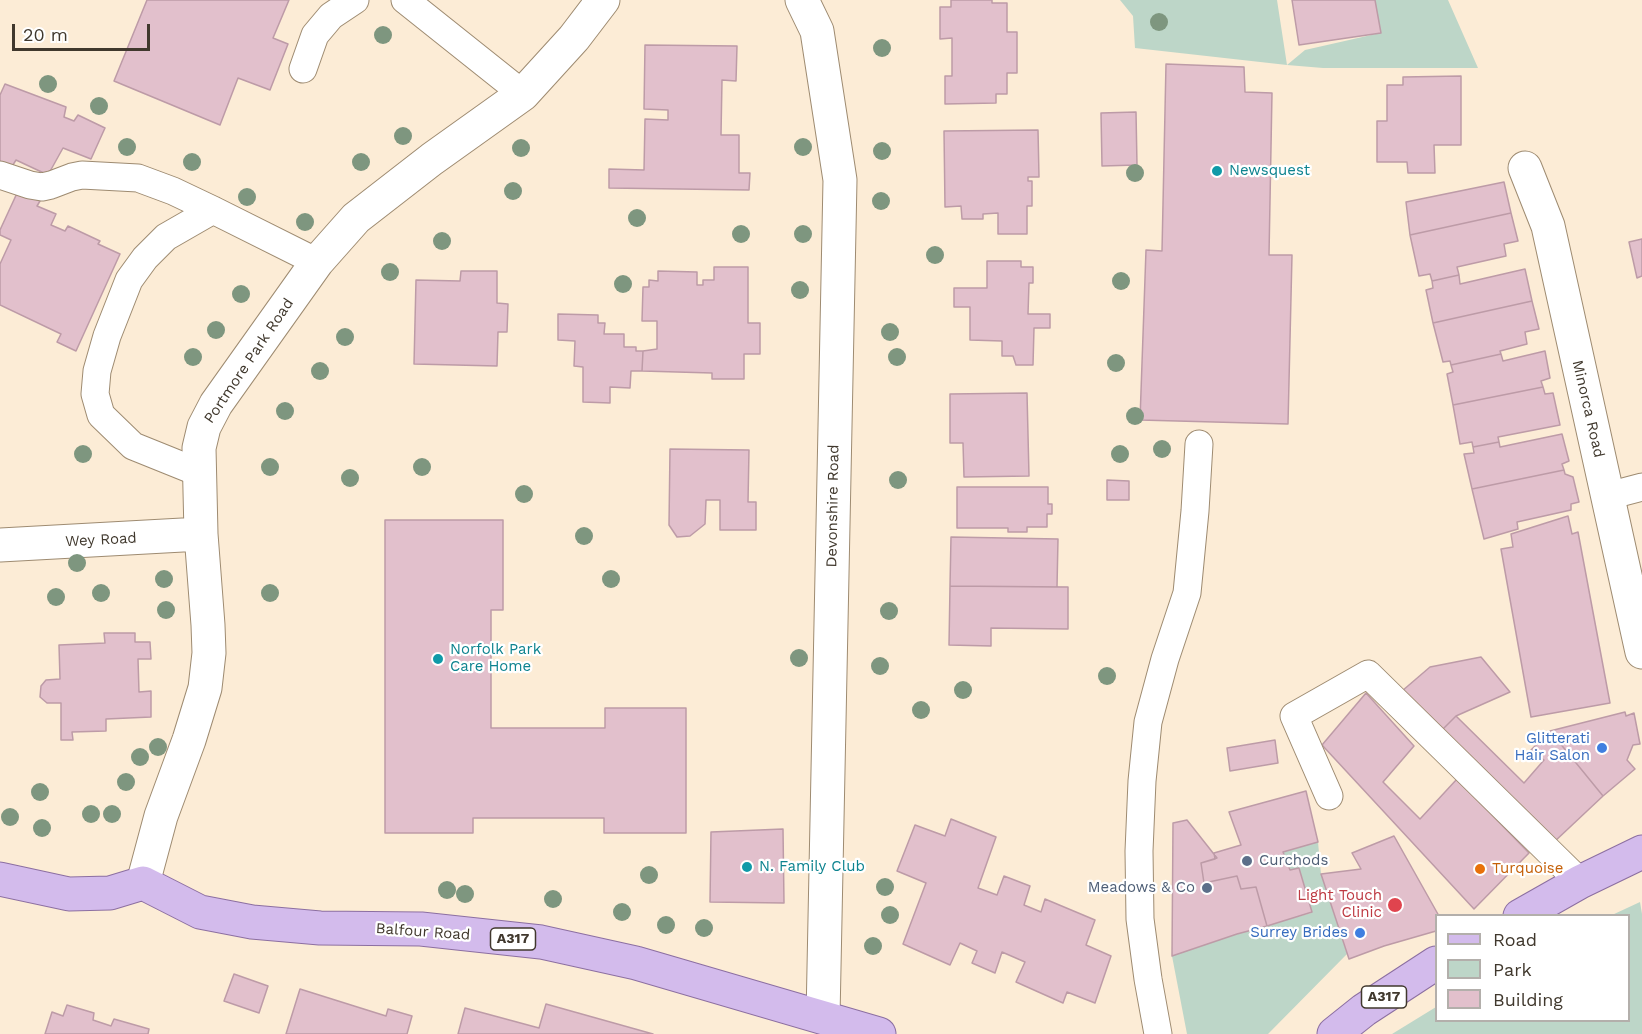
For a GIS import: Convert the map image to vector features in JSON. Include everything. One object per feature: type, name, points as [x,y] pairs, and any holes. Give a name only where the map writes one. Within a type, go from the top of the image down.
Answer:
[{"type":"main road","points":[[1522,914],[1642,852]]},
{"type":"main road","points":[[0,879],[69,894],[110,893],[143,882]]},
{"type":"main road","name":"Balfour Road","points":[[143,882],[200,912],[252,922],[320,928],[421,929],[542,942],[636,963],[879,1034]]},
{"type":"main road","name":"A317","points":[[1334,1034],[1364,1010],[1435,964]]},
{"type":"street","name":"Portmore Park Road","points":[[143,882],[161,816],[205,688],[209,653],[201,534],[199,448],[204,427],[216,404],[317,262],[356,218],[432,159],[523,94],[574,38],[603,0]]},
{"type":"street","name":"Devonshire Road","points":[[802,0],[817,31],[840,180],[823,1017]]},
{"type":"street","name":"Minorca Road","points":[[1525,168],[1548,226],[1642,652]]},
{"type":"street","name":"Wey Road","points":[[0,545],[201,534]]},
{"type":"lane","points":[[303,69],[315,35],[331,16],[355,0]]},
{"type":"lane","points":[[405,0],[523,94]]},
{"type":"lane","points":[[0,175],[42,187],[82,175],[138,178],[173,191],[317,262]]},
{"type":"lane","points":[[200,473],[134,446],[101,415],[95,394],[97,370],[107,336],[129,280],[145,258],[166,237],[213,210]]},
{"type":"lane","points":[[1158,1034],[1140,919],[1139,851],[1142,781],[1148,722],[1165,659],[1187,593],[1199,444]]},
{"type":"lane","points":[[1608,496],[1642,487]]},
{"type":"lane","points":[[1329,796],[1294,716],[1368,674],[1580,882]]},
{"type":"green space","points":[[1120,0],[1277,0],[1287,65],[1135,48],[1133,16]]},
{"type":"green space","points":[[1375,0],[1448,0],[1478,68],[1323,68],[1287,65],[1305,50],[1380,33]]},
{"type":"green space","points":[[1318,842],[1321,874],[1347,954],[1268,1034],[1187,1034],[1172,956],[1237,934],[1311,913],[1299,868],[1290,870],[1283,852]]},
{"type":"green space","points":[[1640,902],[1642,914],[1642,1034],[1392,1034],[1435,1008],[1435,1022],[1630,1022],[1630,914],[1614,914]]},
{"type":"building","points":[[147,0],[289,0],[273,38],[288,44],[270,90],[238,78],[220,125],[114,81]]},
{"type":"building","points":[[951,0],[992,0],[992,3],[1007,3],[1007,32],[1017,32],[1017,73],[1007,73],[1007,94],[996,94],[996,103],[945,104],[945,76],[952,76],[952,38],[940,39],[940,7],[951,7]]},
{"type":"building","points":[[1292,0],[1375,0],[1381,33],[1299,45]]},
{"type":"building","points":[[645,45],[737,46],[736,81],[722,80],[721,135],[739,135],[739,173],[750,173],[749,190],[609,188],[609,169],[644,170],[645,119],[668,120],[668,110],[644,109]]},
{"type":"building","name":"Newsquest","points":[[1166,64],[1244,67],[1245,92],[1272,93],[1269,255],[1292,255],[1288,424],[1140,420],[1146,250],[1162,251]]},
{"type":"building","points":[[1461,76],[1461,145],[1434,145],[1435,173],[1408,173],[1407,162],[1377,162],[1377,121],[1387,121],[1387,85],[1403,85],[1403,77]]},
{"type":"building","points":[[5,84],[66,107],[64,117],[74,121],[78,115],[105,128],[91,159],[63,148],[48,175],[16,160],[11,168],[0,163],[0,95]]},
{"type":"building","points":[[1136,112],[1137,165],[1102,166],[1101,113]]},
{"type":"building","points":[[1038,130],[1039,177],[1028,177],[1028,181],[1032,181],[1032,206],[1027,206],[1027,234],[998,234],[998,213],[983,214],[983,219],[962,219],[961,206],[945,207],[944,131]]},
{"type":"building","points":[[1504,182],[1511,213],[1410,235],[1406,202]]},
{"type":"building","points":[[18,191],[40,201],[37,206],[56,214],[51,225],[65,231],[68,226],[100,241],[98,244],[120,254],[76,351],[57,342],[61,334],[0,305],[0,264],[11,240],[0,235],[0,230]]},
{"type":"building","points":[[1511,213],[1518,241],[1504,244],[1506,256],[1457,267],[1459,275],[1432,281],[1430,274],[1419,276],[1410,235]]},
{"type":"building","points":[[1642,239],[1642,276],[1637,278],[1629,242]]},
{"type":"building","points":[[987,261],[1021,261],[1021,267],[1033,267],[1033,283],[1029,283],[1028,314],[1050,314],[1050,328],[1034,328],[1033,365],[1016,365],[1013,356],[1002,356],[1002,341],[970,340],[970,307],[954,307],[954,288],[987,288]]},
{"type":"building","points":[[714,267],[748,267],[748,323],[760,323],[760,354],[744,354],[744,379],[712,379],[712,373],[642,371],[643,351],[657,349],[657,321],[642,321],[643,287],[649,287],[649,280],[658,281],[658,271],[697,272],[697,285],[703,285],[703,280],[714,280]]},
{"type":"building","points":[[1525,269],[1532,301],[1433,323],[1426,290],[1433,288],[1432,281],[1459,275],[1460,284]]},
{"type":"building","points":[[461,271],[497,271],[497,303],[508,304],[507,332],[498,332],[497,366],[414,364],[416,280],[460,281]]},
{"type":"building","points":[[1532,301],[1539,329],[1525,332],[1527,344],[1500,351],[1501,354],[1451,365],[1450,361],[1443,362],[1433,323]]},
{"type":"building","points":[[558,314],[598,315],[598,323],[605,323],[604,334],[624,334],[624,347],[636,347],[636,351],[643,351],[642,371],[631,371],[630,388],[610,387],[610,403],[583,402],[583,367],[574,366],[575,341],[558,340]]},
{"type":"building","points":[[1545,351],[1550,378],[1541,381],[1543,387],[1453,405],[1447,374],[1453,372],[1451,365],[1501,354],[1503,361]]},
{"type":"building","points":[[1543,387],[1545,394],[1553,393],[1560,425],[1498,437],[1499,442],[1473,447],[1472,442],[1460,444],[1453,405]]},
{"type":"building","points":[[1027,393],[1029,476],[964,477],[963,443],[950,443],[950,394]]},
{"type":"building","points":[[1562,434],[1569,461],[1562,464],[1564,470],[1472,489],[1464,454],[1474,453],[1473,447],[1499,442],[1500,447]]},
{"type":"building","points":[[670,449],[749,450],[748,502],[756,502],[756,530],[720,530],[720,500],[706,500],[705,524],[690,536],[677,537],[669,525]]},
{"type":"building","points":[[1564,470],[1565,474],[1573,477],[1579,502],[1571,504],[1571,510],[1517,522],[1518,529],[1484,539],[1472,489]]},
{"type":"building","points":[[1107,480],[1129,481],[1129,500],[1107,500]]},
{"type":"building","points":[[957,487],[1048,487],[1048,504],[1052,504],[1052,514],[1047,514],[1047,527],[1027,527],[1027,532],[1008,532],[1008,528],[957,528]]},
{"type":"building","points":[[1568,516],[1572,534],[1578,532],[1610,703],[1531,717],[1501,549],[1513,547],[1511,534]]},
{"type":"building","name":"Norfolk Park Care Home","points":[[385,520],[503,520],[503,610],[491,610],[491,728],[605,728],[605,708],[686,708],[686,833],[604,833],[604,818],[473,818],[473,833],[385,833]]},
{"type":"building","points":[[951,537],[1058,539],[1057,587],[950,586]]},
{"type":"building","points":[[950,586],[1068,587],[1068,629],[991,628],[991,646],[949,645]]},
{"type":"building","points":[[104,633],[135,633],[135,642],[150,642],[151,659],[138,659],[139,692],[151,691],[151,717],[106,719],[106,731],[72,732],[73,740],[61,740],[61,703],[47,703],[40,697],[41,686],[46,680],[60,679],[59,645],[105,643]]},
{"type":"building","points":[[1481,657],[1510,692],[1456,716],[1439,733],[1402,691],[1430,667]]},
{"type":"building","points":[[1366,693],[1414,746],[1383,782],[1420,819],[1457,779],[1529,853],[1474,909],[1322,745]]},
{"type":"building","points":[[1625,712],[1626,716],[1634,713],[1640,744],[1633,745],[1627,760],[1635,769],[1603,796],[1550,731]]},
{"type":"building","points":[[1456,716],[1524,783],[1544,760],[1531,750],[1550,731],[1603,796],[1553,843],[1439,733]]},
{"type":"building","points":[[1275,740],[1278,763],[1230,771],[1227,748]]},
{"type":"building","name":"Curchods","points":[[1306,791],[1318,842],[1283,852],[1290,870],[1299,868],[1312,912],[1267,926],[1256,887],[1241,889],[1237,876],[1204,883],[1201,863],[1215,859],[1214,853],[1241,845],[1229,812]]},
{"type":"building","points":[[951,819],[996,837],[978,888],[997,895],[1004,876],[1030,886],[1024,905],[1041,912],[1045,899],[1095,920],[1086,945],[1111,956],[1095,1003],[1067,992],[1063,1003],[1016,982],[1025,962],[1002,952],[995,973],[972,963],[977,951],[960,943],[950,965],[903,944],[926,883],[897,871],[915,825],[945,836]]},
{"type":"building","name":"Meadows & Co","points":[[1187,820],[1217,858],[1201,863],[1204,883],[1237,876],[1241,889],[1256,887],[1267,926],[1172,956],[1173,823]]},
{"type":"building","name":"N. Family Club","points":[[783,829],[784,903],[710,902],[711,832]]},
{"type":"building","points":[[1394,836],[1438,914],[1435,914],[1435,931],[1349,959],[1321,874],[1361,869],[1352,853]]},
{"type":"building","points":[[234,974],[268,986],[259,1013],[224,1001]]},
{"type":"building","points":[[300,989],[386,1016],[388,1009],[412,1016],[407,1034],[286,1034]]},
{"type":"building","points":[[546,1004],[653,1034],[458,1034],[465,1008],[539,1028]]},
{"type":"building","points":[[67,1005],[94,1013],[93,1020],[111,1026],[114,1019],[149,1029],[148,1034],[45,1034],[52,1012],[63,1016]]},
{"type":"place","name":"Newsquest","points":[[1217,171]]},
{"type":"place","name":"Norfolk Park Care Home","points":[[438,659]]},
{"type":"place","name":"Glitterati Hair Salon","points":[[1602,748]]},
{"type":"place","name":"Curchods","points":[[1247,861]]},
{"type":"place","name":"N. Family Club","points":[[747,867]]},
{"type":"place","name":"Turquoise","points":[[1480,869]]},
{"type":"place","name":"Meadows & Co","points":[[1207,888]]},
{"type":"place","name":"Light Touch Clinic","points":[[1395,905]]},
{"type":"place","name":"Surrey Brides","points":[[1360,933]]}]
